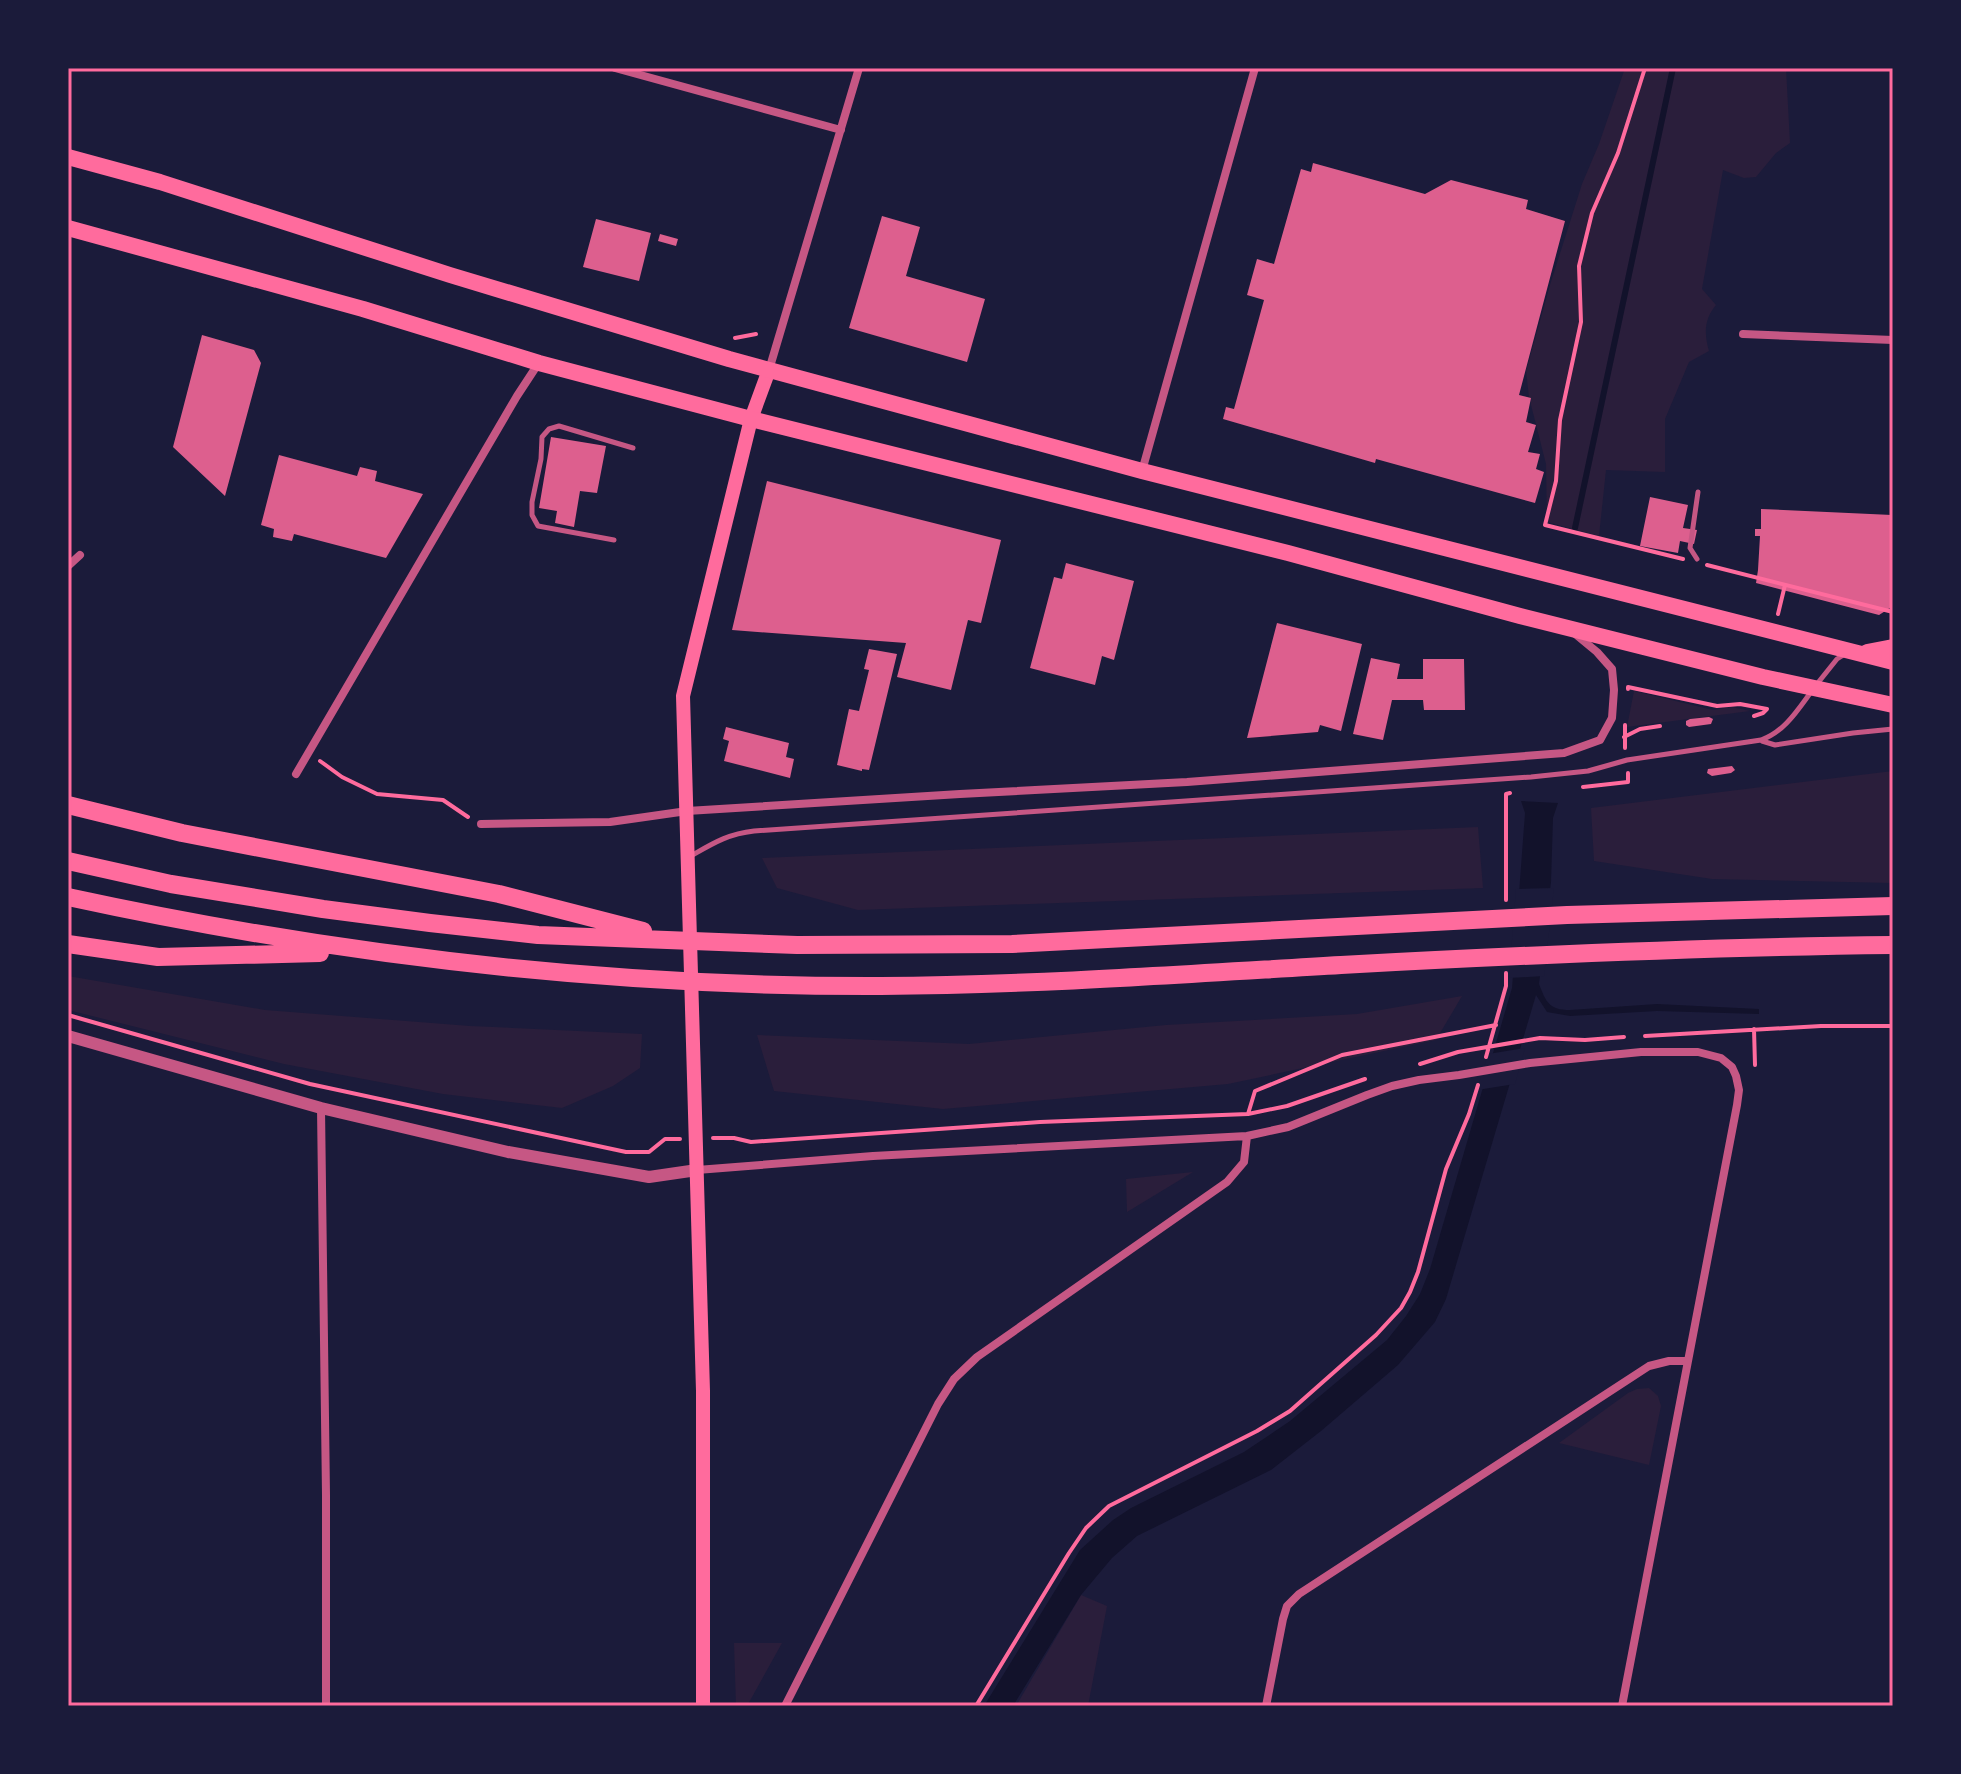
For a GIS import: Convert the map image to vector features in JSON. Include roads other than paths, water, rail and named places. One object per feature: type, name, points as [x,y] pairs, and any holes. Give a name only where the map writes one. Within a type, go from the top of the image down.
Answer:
[{"type":"highway","points":[[68,157],[160,182],[465,279],[769,370],[1142,471],[1893,662]]},
{"type":"highway","points":[[68,228],[363,309],[539,363],[751,419],[1288,553],[1456,600],[1763,677],[1893,705]]},
{"type":"highway","points":[[1854,652],[1893,647]]},
{"type":"highway","points":[[68,805],[182,833],[499,894],[642,935],[676,940],[901,946],[1012,944],[1567,915],[1893,906]]},
{"type":"highway","points":[[68,861],[171,884],[414,921],[538,935],[642,935]]},
{"type":"highway","points":[[68,897],[266,936],[367,951],[516,968],[742,983],[878,986],[1044,982],[1559,954],[1893,945]]},
{"type":"highway","points":[[68,944],[158,957],[367,951]]},
{"type":"main road","points":[[703,1706],[703,1391],[683,696],[751,419],[769,370]]},
{"type":"street","points":[[615,68],[841,130]]},
{"type":"street","points":[[769,370],[859,68]]},
{"type":"street","points":[[1142,471],[1255,68]]},
{"type":"street","points":[[1743,334],[1893,340]]},
{"type":"street","points":[[296,774],[539,363]]},
{"type":"street","points":[[68,566],[80,555]]},
{"type":"street","points":[[481,824],[610,822],[687,811],[1187,782],[1564,753],[1600,740],[1612,718],[1614,690],[1612,669],[1567,627]]},
{"type":"street","points":[[68,1036],[321,1108],[508,1152],[649,1177],[697,1170],[873,1156],[1247,1136],[1288,1127],[1392,1086],[1419,1080],[1609,1055],[1682,1051],[1721,1058],[1732,1067],[1739,1090],[1622,1706]]},
{"type":"street","points":[[321,1108],[326,1706]]},
{"type":"street","points":[[785,1706],[938,1404],[954,1379],[977,1357],[1227,1182],[1244,1162],[1247,1136]]},
{"type":"street","points":[[1266,1706],[1283,1619],[1287,1606],[1299,1594],[1649,1366],[1669,1361],[1688,1361]]},
{"type":"lane","points":[[614,540],[538,526],[532,515],[532,502],[542,437],[549,429],[559,426],[633,448]]},
{"type":"lane","points":[[1698,492],[1690,548],[1698,561]]},
{"type":"lane","points":[[688,858],[720,839],[754,831],[1588,771],[1627,760],[1771,736],[1788,722],[1837,659],[1854,652]]},
{"type":"lane","points":[[1761,740],[1775,745],[1893,729]]},
{"type":"waterway","points":[[1575,528],[1673,68]]}]
